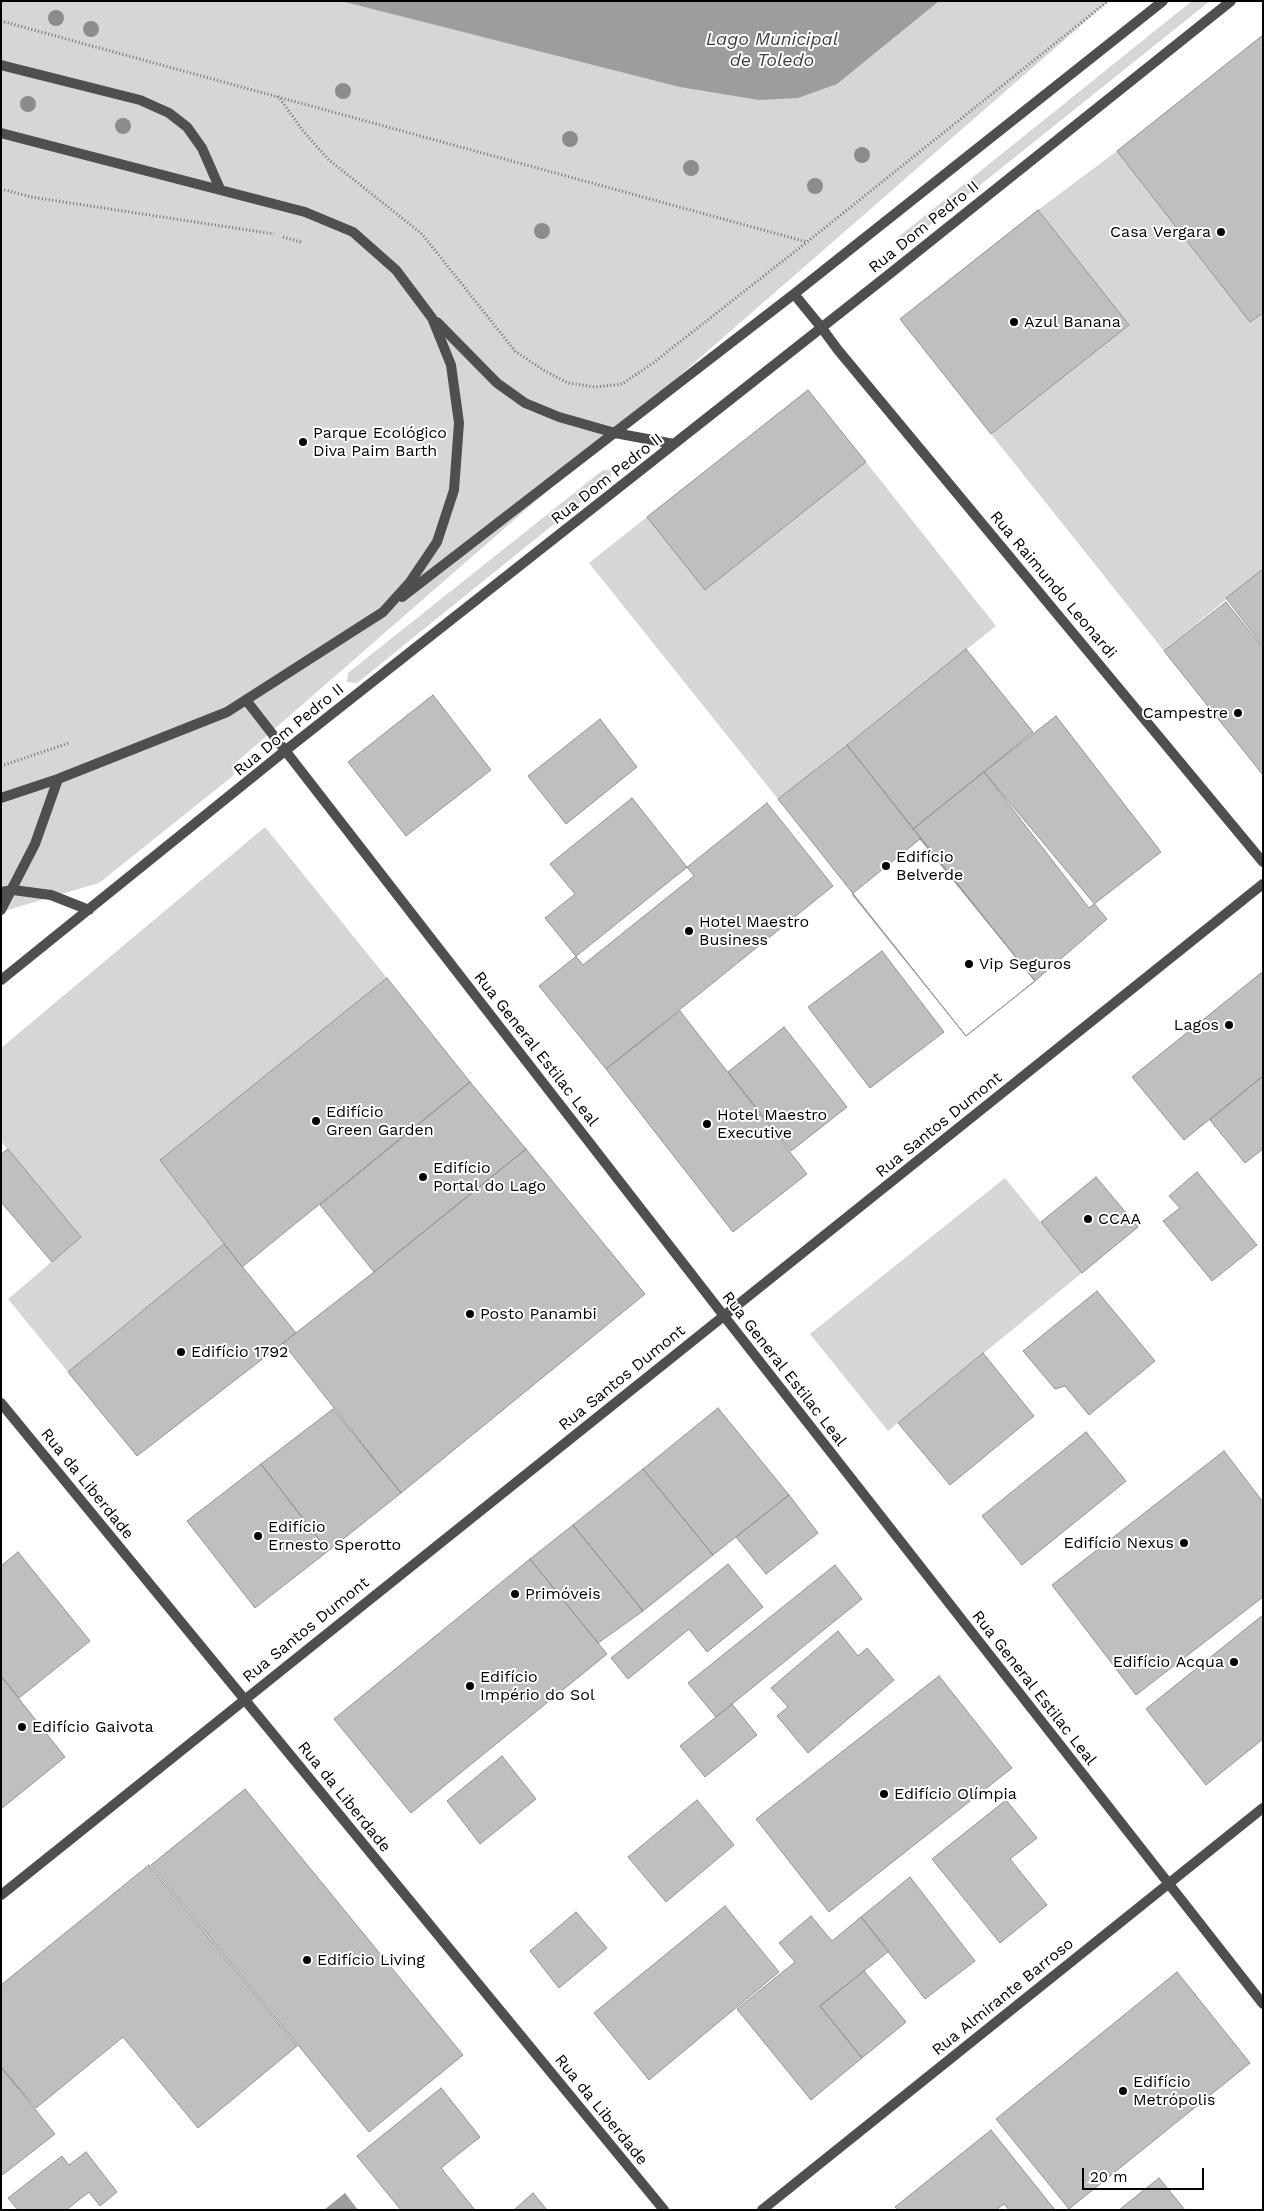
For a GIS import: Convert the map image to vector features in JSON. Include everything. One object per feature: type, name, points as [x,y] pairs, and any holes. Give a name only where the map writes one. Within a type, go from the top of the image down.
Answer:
[{"type":"street","name":"Rua Dom Pedro II","points":[[383,612],[794,294],[1163,1]]},
{"type":"street","name":"Rua Dom Pedro II","points":[[1,980],[286,750],[1231,1]]},
{"type":"street","points":[[1,65],[140,100],[169,113],[186,127],[202,148],[220,189]]},
{"type":"street","points":[[1,133],[304,212],[353,232],[396,270],[432,318],[497,383],[525,403],[558,417],[614,433],[674,444]]},
{"type":"street","name":"Rua Raimundo Leonardi","points":[[794,294],[822,327],[838,350],[1263,862]]},
{"type":"street","points":[[1,798],[58,780],[227,712],[383,612],[410,582],[437,542],[454,490],[459,422],[451,365],[432,318]]},
{"type":"street","name":"Rua General Estilac Leal","points":[[246,700],[724,1316],[1263,2004]]},
{"type":"street","points":[[1,910],[13,890],[35,844],[58,780]]},
{"type":"street","name":"Rua Santos Dumont","points":[[1,1895],[1263,884]]},
{"type":"street","points":[[1,892],[13,890],[51,895],[89,910]]},
{"type":"street","name":"Rua da Liberdade","points":[[1,1403],[664,2210]]},
{"type":"street","name":"Rua Almirante Barroso","points":[[762,2210],[1263,1808]]},
{"type":"path","points":[[278,95],[303,131],[329,160],[422,234],[516,351],[543,370],[568,383],[595,387],[622,384],[653,363],[807,242],[1108,1]]},
{"type":"path","points":[[1,21],[278,95],[807,242]]},
{"type":"path","points":[[1,189],[31,197],[273,234],[308,244]]},
{"type":"path","points":[[1,766],[72,742]]},
{"type":"shaded area","name":"Parque Ecológico Diva Paim Barth","points":[[1,1],[1109,1],[232,766],[234,775],[99,883],[1,912]]},
{"type":"shaded area","points":[[1192,1],[1210,1],[904,246],[896,246],[897,238]]},
{"type":"shaded area","points":[[1117,151],[1250,322],[1263,313],[1263,569],[1164,651],[991,434],[1128,325],[1038,210]]},
{"type":"shaded area","points":[[866,462],[996,626],[778,799],[589,563],[647,517],[705,589]]},
{"type":"shaded area","points":[[603,470],[611,470],[611,478],[357,683],[347,682],[348,673]]},
{"type":"shaded area","points":[[265,827],[387,978],[160,1160],[224,1244],[68,1372],[8,1299],[81,1237],[1,1141],[1,1048]]},
{"type":"shaded area","points":[[1005,1178],[1082,1273],[888,1431],[810,1334]]},
{"type":"water","name":"Lago Municipal de Toledo","points":[[341,1],[939,1],[837,84],[798,98],[759,100],[680,87]]},
{"type":"water","points":[[345,2193],[358,2210],[324,2210]]},
{"type":"building","name":"Casa Vergara","points":[[1263,35],[1263,313],[1250,322],[1117,151]]},
{"type":"building","name":"Azul Banana","points":[[1038,210],[1129,325],[991,434],[900,319]]},
{"type":"building","points":[[808,390],[866,462],[705,590],[647,517]]},
{"type":"building","points":[[1263,569],[1263,646],[1226,598]]},
{"type":"building","name":"Campestre","points":[[1226,602],[1263,648],[1263,775],[1164,651]]},
{"type":"building","points":[[966,649],[1033,732],[913,829],[847,745]]},
{"type":"building","points":[[433,695],[491,770],[406,836],[348,762]]},
{"type":"building","points":[[1056,716],[1161,852],[1089,908],[984,772]]},
{"type":"building","points":[[600,719],[637,767],[566,824],[528,776]]},
{"type":"building","name":"Edifício Belverde","points":[[847,745],[1035,981],[966,1036],[778,799]]},
{"type":"building","points":[[984,772],[1107,919],[1035,981],[913,829]]},
{"type":"building","points":[[632,798],[694,876],[583,965],[545,918],[575,894],[550,864]]},
{"type":"building","points":[[767,803],[833,886],[606,1069],[539,986]]},
{"type":"building","points":[[920,839],[1035,981],[966,1036],[852,894]]},
{"type":"building","points":[[882,951],[944,1032],[870,1088],[808,1007]]},
{"type":"building","name":"Lagos","points":[[1261,973],[1263,975],[1263,1076],[1184,1140],[1132,1077]]},
{"type":"building","name":"Edifício Green Garden","points":[[387,978],[470,1082],[242,1267],[160,1160]]},
{"type":"building","name":"Hotel Maestro Executive","points":[[680,1011],[807,1174],[733,1232],[606,1069]]},
{"type":"building","points":[[784,1027],[847,1107],[791,1151],[728,1072]]},
{"type":"building","points":[[1263,1076],[1263,1149],[1245,1163],[1210,1120]]},
{"type":"building","name":"Edifício Portal do Lago","points":[[470,1082],[526,1149],[374,1272],[320,1205]]},
{"type":"building","points":[[8,1149],[81,1237],[52,1262],[1,1202],[1,1154]]},
{"type":"building","points":[[526,1149],[645,1294],[401,1493],[283,1343]]},
{"type":"building","points":[[1197,1172],[1257,1245],[1212,1281],[1163,1221],[1180,1208],[1169,1196]]},
{"type":"building","points":[[1096,1177],[1138,1227],[1082,1273],[1041,1222]]},
{"type":"building","name":"Edifício 1792","points":[[224,1244],[296,1333],[137,1456],[68,1372]]},
{"type":"building","points":[[1097,1291],[1155,1361],[1089,1415],[1065,1386],[1055,1389],[1023,1351]]},
{"type":"building","points":[[983,1353],[1034,1416],[950,1485],[898,1423]]},
{"type":"building","points":[[718,1408],[789,1495],[713,1555],[643,1469]]},
{"type":"building","points":[[333,1409],[401,1493],[328,1551],[261,1464]]},
{"type":"building","points":[[1086,1432],[1126,1481],[1022,1565],[982,1516]]},
{"type":"building","name":"Edifício Nexus","points":[[1224,1451],[1263,1502],[1263,1597],[1136,1695],[1052,1585]]},
{"type":"building","name":"Edifício Ernesto Sperotto","points":[[261,1464],[328,1551],[255,1608],[187,1521]]},
{"type":"building","points":[[643,1469],[713,1555],[643,1611],[573,1525]]},
{"type":"building","points":[[789,1495],[818,1533],[766,1574],[736,1537]]},
{"type":"building","points":[[573,1525],[643,1611],[598,1643],[530,1559]]},
{"type":"building","points":[[18,1552],[90,1641],[19,1698],[1,1676],[1,1566]]},
{"type":"building","name":"Edifício Império do Sol","points":[[530,1559],[607,1654],[411,1813],[334,1719]]},
{"type":"building","points":[[728,1564],[763,1607],[707,1652],[689,1629],[628,1679],[611,1658]]},
{"type":"building","points":[[835,1565],[862,1599],[716,1717],[688,1683]]},
{"type":"building","name":"Edifício Acqua","points":[[1263,1615],[1263,1739],[1206,1785],[1146,1709]]},
{"type":"building","points":[[838,1631],[858,1656],[867,1648],[894,1680],[808,1753],[777,1716],[788,1707],[771,1688]]},
{"type":"building","name":"Edifício Gaivota","points":[[1,1676],[65,1757],[1,1809]]},
{"type":"building","name":"Edifício Olímpia","points":[[939,1676],[1012,1768],[829,1912],[756,1819]]},
{"type":"building","points":[[732,1704],[757,1735],[705,1777],[680,1746]]},
{"type":"building","points":[[502,1756],[536,1799],[480,1844],[447,1801]]},
{"type":"building","name":"Edifício Living","points":[[245,1789],[463,2055],[369,2132],[151,1865]]},
{"type":"building","points":[[697,1800],[734,1845],[666,1902],[628,1857]]},
{"type":"building","points":[[1006,1800],[1037,1838],[1010,1859],[1047,1905],[1000,1943],[932,1859]]},
{"type":"building","points":[[149,1865],[297,2046],[198,2128],[123,2037],[36,2108],[1,2067],[1,1985]]},
{"type":"building","points":[[910,1877],[975,1961],[925,1999],[861,1917]]},
{"type":"building","points":[[725,1906],[779,1972],[649,2080],[594,2013]]},
{"type":"building","points":[[576,1912],[607,1948],[559,1988],[530,1951]]},
{"type":"building","points":[[811,1916],[832,1941],[861,1917],[889,1951],[820,2006],[862,2058],[811,2100],[737,2009],[795,1962],[779,1943]]},
{"type":"building","points":[[864,1971],[906,2022],[862,2058],[820,2006]]},
{"type":"building","name":"Edifício Metrópolis","points":[[1177,1972],[1250,2063],[1069,2209],[996,2119]]},
{"type":"building","points":[[1,2067],[55,2134],[1,2176]]},
{"type":"building","points":[[441,2088],[480,2137],[441,2168],[475,2210],[401,2210],[357,2156]]},
{"type":"building","points":[[991,2130],[1055,2210],[1009,2210],[1004,2204],[996,2210],[898,2210],[895,2207]]},
{"type":"building","points":[[86,2152],[117,2192],[100,2206],[89,2192],[66,2210],[18,2210],[8,2198],[62,2156],[69,2165]]},
{"type":"building","points":[[1159,2178],[1185,2210],[1119,2210]]},
{"type":"building","points":[[533,2193],[547,2210],[514,2210]]},
{"type":"place","name":"Casa Vergara","points":[[1221,232]]},
{"type":"place","name":"Azul Banana","points":[[1014,322]]},
{"type":"place","name":"Parque Ecológico Diva Paim Barth","points":[[303,442]]},
{"type":"place","name":"Campestre","points":[[1238,713]]},
{"type":"place","name":"Edifício Belverde","points":[[886,866]]},
{"type":"place","name":"Hotel Maestro Business","points":[[689,931]]},
{"type":"place","name":"Vip Seguros","points":[[969,964]]},
{"type":"place","name":"Lagos","points":[[1229,1025]]},
{"type":"place","name":"Edifício Green Garden","points":[[316,1121]]},
{"type":"place","name":"Hotel Maestro Executive","points":[[707,1124]]},
{"type":"place","name":"Edifício Portal do Lago","points":[[423,1177]]},
{"type":"place","name":"CCAA","points":[[1088,1219]]},
{"type":"place","name":"Posto Panambi","points":[[470,1314]]},
{"type":"place","name":"Edifício 1792","points":[[181,1352]]},
{"type":"place","name":"Edifício Ernesto Sperotto","points":[[258,1536]]},
{"type":"place","name":"Edifício Nexus","points":[[1184,1543]]},
{"type":"place","name":"Primóveis","points":[[515,1594]]},
{"type":"place","name":"Edifício Acqua","points":[[1234,1662]]},
{"type":"place","name":"Edifício Império do Sol","points":[[470,1686]]},
{"type":"place","name":"Edifício Gaivota","points":[[22,1727]]},
{"type":"place","name":"Edifício Olímpia","points":[[884,1794]]},
{"type":"place","name":"Edifício Living","points":[[307,1960]]},
{"type":"place","name":"Edifício Metrópolis","points":[[1123,2091]]}]
